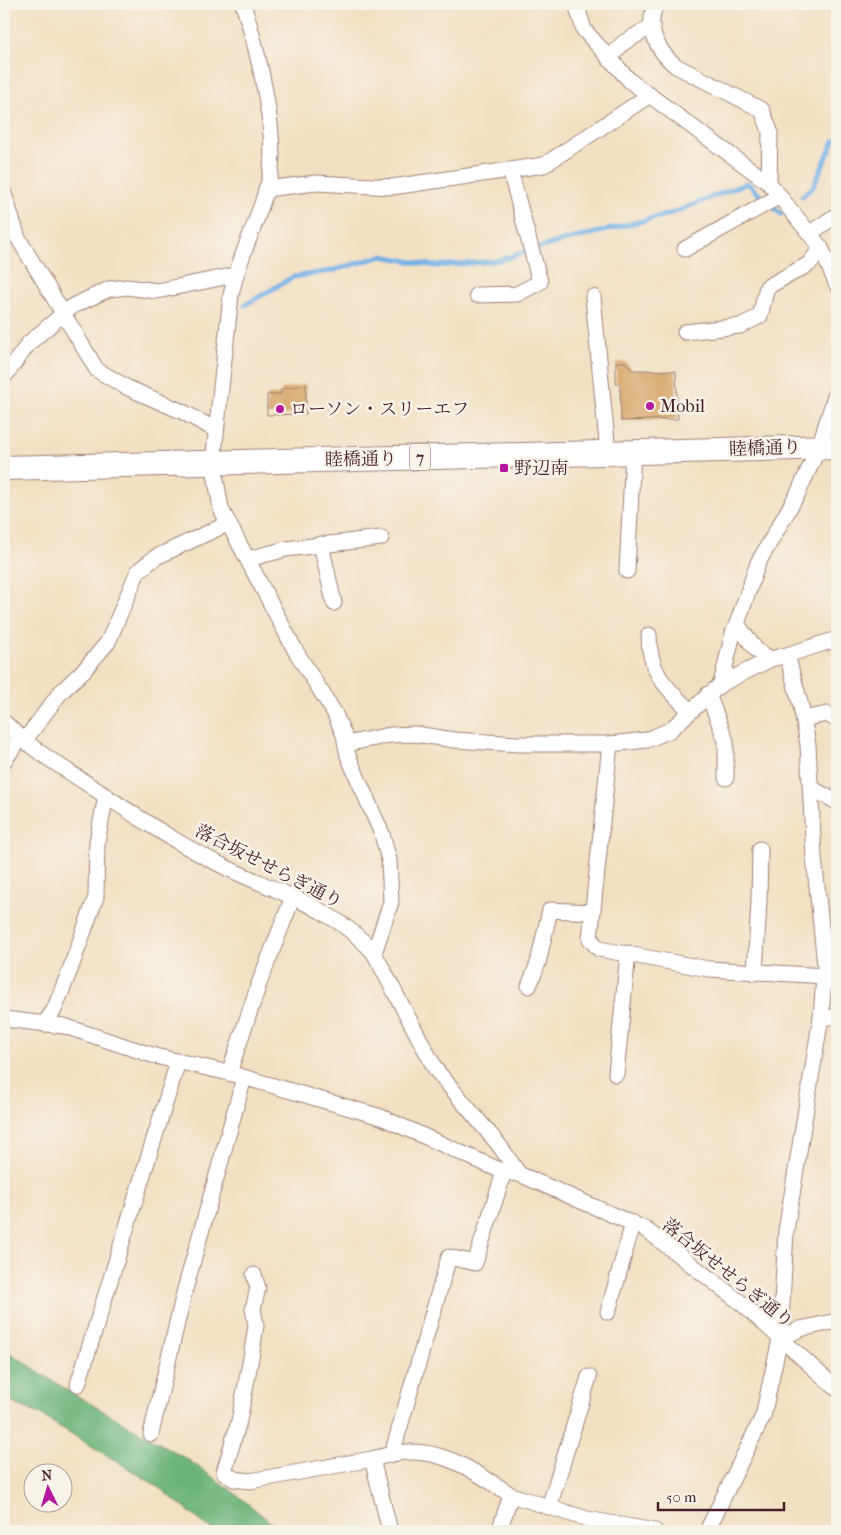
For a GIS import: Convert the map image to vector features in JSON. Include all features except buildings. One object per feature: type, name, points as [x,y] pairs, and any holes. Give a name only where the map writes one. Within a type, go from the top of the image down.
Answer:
[{"type":"main road","name":"睦橋通り","points":[[4,468],[828,447]]},
{"type":"street","points":[[243,4],[255,42],[271,140],[272,160],[266,189],[235,275],[230,295],[213,462],[221,509],[295,650],[334,712],[346,744],[348,756],[382,834],[389,860],[391,902],[374,953]]},
{"type":"street","points":[[576,4],[584,30],[630,81],[769,183],[778,197],[821,248],[837,285]]},
{"type":"street","points":[[656,4],[652,11],[652,26],[656,46],[676,66],[762,110],[770,131],[769,183]]},
{"type":"street","points":[[609,59],[623,43],[652,26]]},
{"type":"street","points":[[266,189],[316,183],[392,187],[544,165],[650,95]]},
{"type":"street","points":[[477,295],[517,294],[540,282],[510,170]]},
{"type":"street","points":[[4,194],[18,238],[98,370],[126,387],[183,412],[216,430]]},
{"type":"street","points":[[685,249],[778,197]]},
{"type":"street","points":[[810,233],[837,215]]},
{"type":"street","points":[[685,332],[740,326],[760,316],[767,287],[809,264],[821,248]]},
{"type":"street","points":[[4,377],[29,343],[63,314],[73,306],[109,289],[126,287],[157,291],[235,275]]},
{"type":"street","points":[[594,297],[608,453]]},
{"type":"street","points":[[721,684],[733,633],[758,563],[798,492],[828,447],[837,390]]},
{"type":"street","points":[[628,571],[633,452]]},
{"type":"street","points":[[4,761],[16,744],[28,736],[60,693],[85,669],[108,642],[138,571],[156,557],[229,523]]},
{"type":"street","points":[[248,559],[286,549],[381,538]]},
{"type":"street","points":[[321,544],[334,603]]},
{"type":"street","points":[[737,624],[757,651],[771,659]]},
{"type":"street","points":[[649,635],[649,653],[652,666],[661,681],[690,711]]},
{"type":"street","points":[[346,744],[390,735],[415,734],[484,743],[610,744],[647,740],[660,736],[670,730],[721,684],[771,659],[837,639]]},
{"type":"street","points":[[707,1531],[763,1416],[780,1339],[786,1231],[821,1016],[825,976],[814,857],[808,745],[787,655]]},
{"type":"street","points":[[708,694],[726,740],[726,778]]},
{"type":"street","points":[[803,719],[827,714],[837,720]]},
{"type":"street","name":"落合坂せせらぎ通り","points":[[4,722],[21,740],[114,803],[223,866],[294,897],[341,924],[366,943],[374,953],[436,1070],[499,1145],[511,1173],[633,1223],[645,1230],[702,1271],[740,1302],[837,1390]]},
{"type":"street","points":[[610,744],[590,939],[599,949],[709,969],[825,976]]},
{"type":"street","points":[[811,788],[837,802]]},
{"type":"street","points":[[44,1024],[54,1010],[96,896],[97,842],[106,796]]},
{"type":"street","points":[[755,973],[760,902],[760,849]]},
{"type":"street","points":[[151,1434],[260,981],[294,897]]},
{"type":"street","points":[[529,986],[538,963],[550,910],[593,912]]},
{"type":"street","points":[[616,1074],[628,953]]},
{"type":"street","points":[[821,1016],[837,1017]]},
{"type":"street","points":[[4,1019],[64,1026],[178,1062],[237,1076],[381,1117],[511,1173],[475,1263],[449,1257],[392,1454]]},
{"type":"street","points":[[78,1384],[178,1062]]},
{"type":"street","points":[[608,1312],[633,1223]]},
{"type":"street","points":[[254,1275],[258,1288],[253,1309],[256,1325],[251,1358],[239,1421],[224,1472],[234,1479],[250,1481],[408,1451],[445,1457],[464,1465],[511,1495],[587,1519],[655,1531]]},
{"type":"street","points":[[780,1339],[800,1329],[837,1320]]},
{"type":"street","points":[[550,1507],[589,1377]]},
{"type":"street","points":[[372,1459],[390,1531]]},
{"type":"street","points":[[499,1531],[511,1495]]},
{"type":"green space","points":[[4,1349],[67,1390],[190,1461],[236,1494],[275,1526],[277,1531],[213,1531],[157,1486],[39,1414],[4,1399]]},
{"type":"waterway","points":[[802,196],[813,187],[834,141],[837,140]]},
{"type":"waterway","points":[[245,305],[293,277],[331,271],[382,256],[435,266],[496,261],[555,243],[670,214],[747,183],[781,214]]},
{"type":"place","name":"Mobil","points":[[650,406]]},
{"type":"place","name":"ローソン・スリーエフ","points":[[280,409]]},
{"type":"place","name":"野辺南","points":[[504,468]]}]
